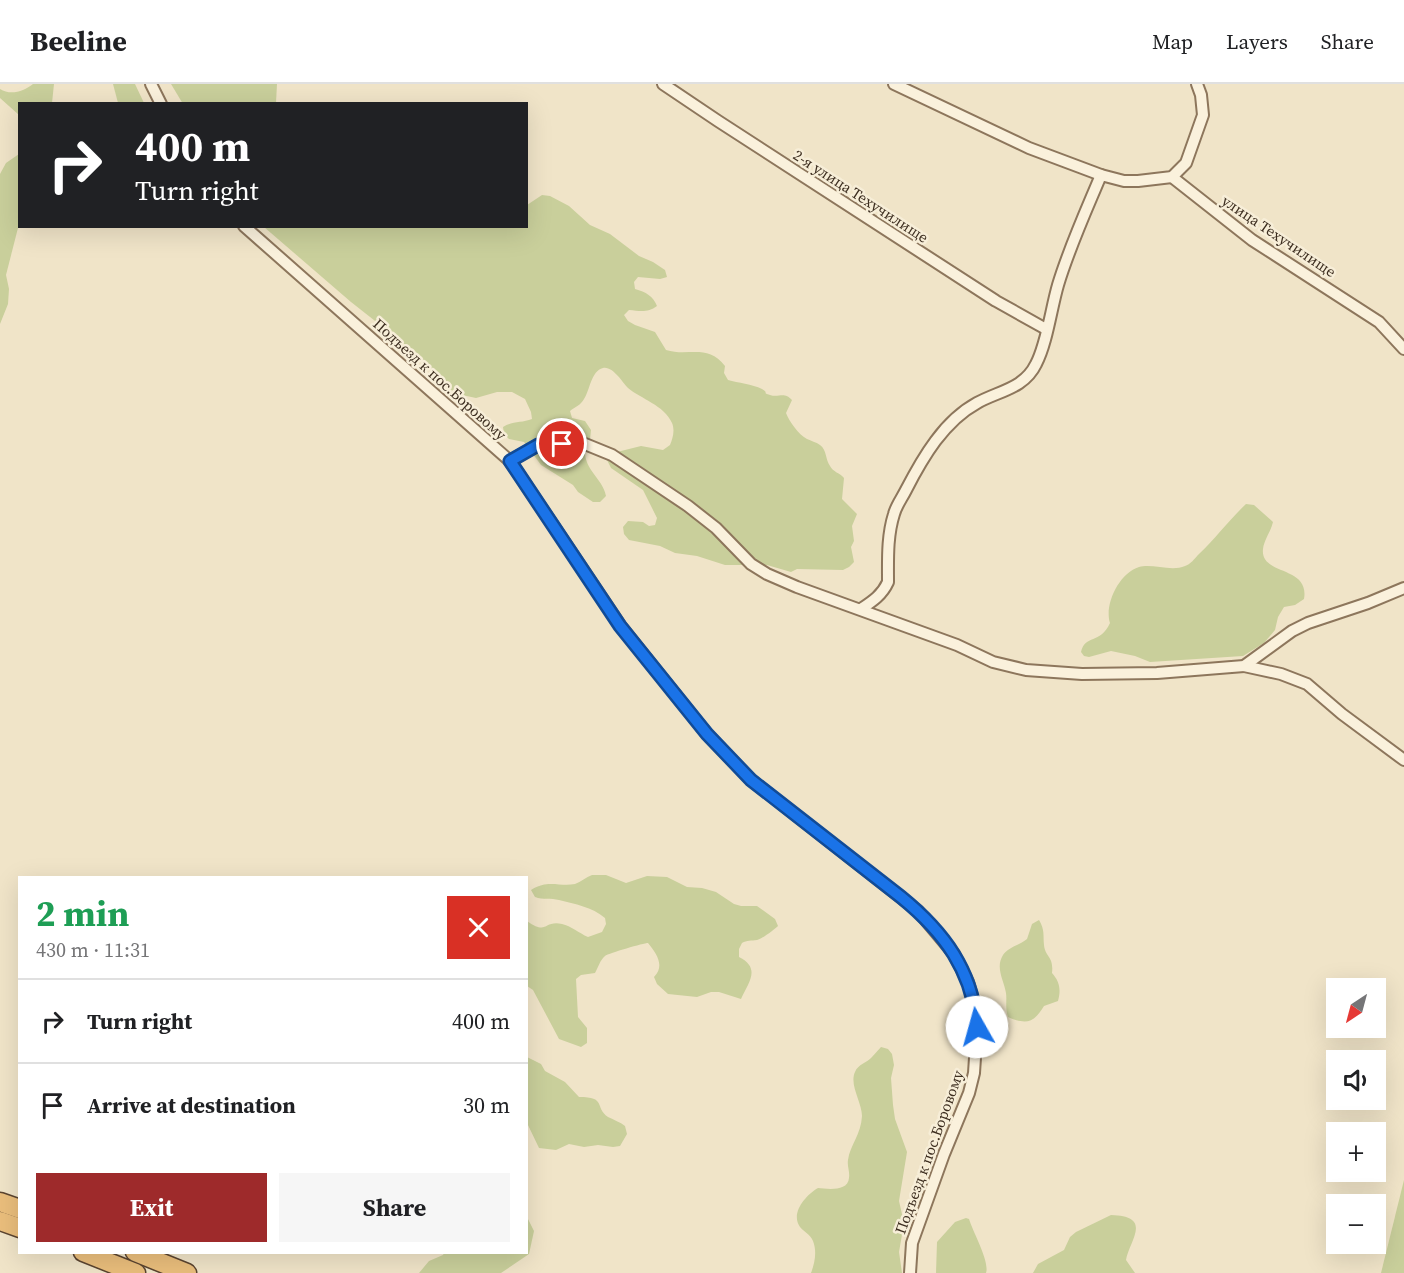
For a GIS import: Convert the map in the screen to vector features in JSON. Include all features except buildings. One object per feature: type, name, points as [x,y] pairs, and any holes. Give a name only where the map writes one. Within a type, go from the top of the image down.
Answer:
[{"type":"highway","points":[[0,1202],[18,1208]]},
{"type":"highway","points":[[0,1221],[18,1227]]},
{"type":"highway","points":[[88,1254],[136,1273]]},
{"type":"highway","points":[[140,1254],[187,1273]]},
{"type":"street","points":[[151,84],[160,102]]},
{"type":"street","name":"2-я улица Техучилище","points":[[663,84],[718,122],[996,301],[1046,329]]},
{"type":"street","points":[[894,84],[1029,148],[1101,175],[1131,181],[1156,181],[1172,177],[1186,164],[1203,115],[1203,104],[1197,84]]},
{"type":"street","points":[[861,609],[880,596],[888,582],[889,534],[894,513],[940,435],[953,420],[968,409],[1005,392],[1030,374],[1041,354],[1058,283],[1101,175]]},
{"type":"street","name":"улица Техучилище","points":[[1172,177],[1242,233],[1380,322],[1404,349]]},
{"type":"street","name":"Подъезд к пос.Боровому","points":[[246,228],[510,461],[620,626],[707,734],[751,780],[918,911],[954,954],[963,969],[975,1006],[977,1027],[974,1072],[969,1093],[912,1243],[910,1273]]},
{"type":"street","points":[[510,461],[538,445],[585,444],[612,455],[688,506],[716,528],[752,564],[768,574],[797,587],[957,645],[993,662],[1026,670],[1082,674],[1156,673],[1244,666],[1288,676],[1307,684],[1342,714],[1404,760]]},
{"type":"street","points":[[1244,666],[1292,631],[1308,623],[1404,588]]},
{"type":"green space","points":[[33,84],[54,84],[52,102],[18,102],[18,114],[0,98],[0,89],[17,92]]},
{"type":"green space","points":[[113,84],[135,84],[144,102],[118,102]]},
{"type":"green space","points":[[171,84],[277,84],[276,102],[182,102]]},
{"type":"green space","points":[[18,155],[18,228],[6,275],[9,289],[8,304],[0,324],[0,174],[6,163]]},
{"type":"green space","points":[[542,195],[550,196],[569,206],[590,225],[610,234],[639,256],[665,270],[667,277],[660,279],[638,277],[634,282],[635,289],[649,295],[657,306],[647,311],[629,310],[624,315],[635,325],[655,332],[666,350],[712,355],[725,366],[724,373],[728,380],[758,387],[766,394],[773,396],[784,395],[792,400],[786,413],[789,420],[804,437],[822,447],[831,468],[844,478],[842,499],[857,514],[852,526],[854,541],[851,547],[854,562],[849,567],[843,570],[797,569],[791,572],[767,565],[725,565],[697,556],[675,553],[660,546],[629,540],[624,534],[623,527],[628,521],[643,522],[649,526],[655,525],[657,518],[643,490],[611,468],[607,460],[613,453],[641,446],[663,450],[670,445],[673,426],[664,411],[633,392],[610,369],[603,368],[596,373],[583,401],[570,411],[572,418],[585,421],[591,430],[590,439],[585,444],[586,461],[601,483],[606,496],[600,502],[593,502],[578,492],[573,485],[541,465],[524,442],[509,439],[504,434],[503,427],[506,425],[532,419],[525,399],[512,392],[497,392],[476,398],[447,388],[417,354],[351,302],[265,228],[528,228],[528,204]]},
{"type":"green space","points":[[1246,504],[1254,505],[1273,522],[1263,549],[1264,558],[1276,568],[1293,575],[1304,588],[1304,599],[1295,605],[1284,607],[1278,617],[1275,630],[1264,643],[1243,656],[1150,662],[1111,651],[1089,657],[1084,656],[1081,652],[1083,646],[1102,634],[1110,623],[1111,599],[1125,576],[1132,570],[1144,566],[1180,568],[1189,564]]},
{"type":"green space","points":[[592,875],[606,875],[626,883],[647,876],[667,877],[687,887],[716,892],[734,904],[757,906],[775,919],[778,926],[759,939],[742,943],[739,957],[750,966],[751,976],[741,999],[719,992],[697,997],[668,994],[657,984],[654,977],[659,964],[648,943],[605,956],[595,973],[581,975],[576,979],[578,1017],[587,1028],[587,1043],[581,1047],[559,1039],[533,990],[528,987],[528,922],[539,927],[562,924],[588,937],[602,932],[606,924],[605,918],[595,911],[556,899],[535,897],[531,890],[548,884],[575,884]]},
{"type":"green space","points":[[1039,920],[1043,930],[1045,949],[1052,963],[1052,973],[1060,990],[1058,1001],[1044,1006],[1037,1016],[1025,1022],[1008,1017],[1000,965],[1005,952],[1027,939],[1032,924]]},
{"type":"green space","points":[[881,1047],[888,1049],[892,1054],[894,1065],[891,1078],[895,1119],[907,1152],[899,1201],[904,1223],[899,1252],[902,1273],[811,1273],[815,1249],[812,1239],[797,1222],[798,1210],[804,1200],[818,1188],[837,1189],[848,1182],[849,1155],[860,1129],[862,1116],[854,1082],[855,1072]]},
{"type":"green space","points":[[528,1058],[541,1064],[545,1071],[565,1082],[579,1097],[588,1097],[597,1101],[608,1117],[625,1126],[627,1134],[620,1146],[584,1147],[569,1144],[556,1150],[539,1148],[528,1125]]},
{"type":"green space","points":[[1404,1180],[1404,1273],[1381,1273]]},
{"type":"green space","points":[[1111,1215],[1124,1216],[1132,1220],[1135,1225],[1136,1231],[1126,1260],[1135,1273],[1033,1273],[1038,1264],[1064,1250],[1070,1237],[1076,1232]]},
{"type":"green space","points":[[528,1219],[534,1231],[529,1254],[501,1273],[419,1273],[429,1261],[443,1255],[528,1254]]},
{"type":"green space","points":[[969,1219],[986,1262],[986,1273],[936,1273],[937,1242],[955,1222]]},
{"type":"route","points":[[562,444],[538,445],[510,461],[590,584],[666,684],[728,757],[751,780],[918,911],[936,931],[963,969],[975,1006],[977,1027]]}]
